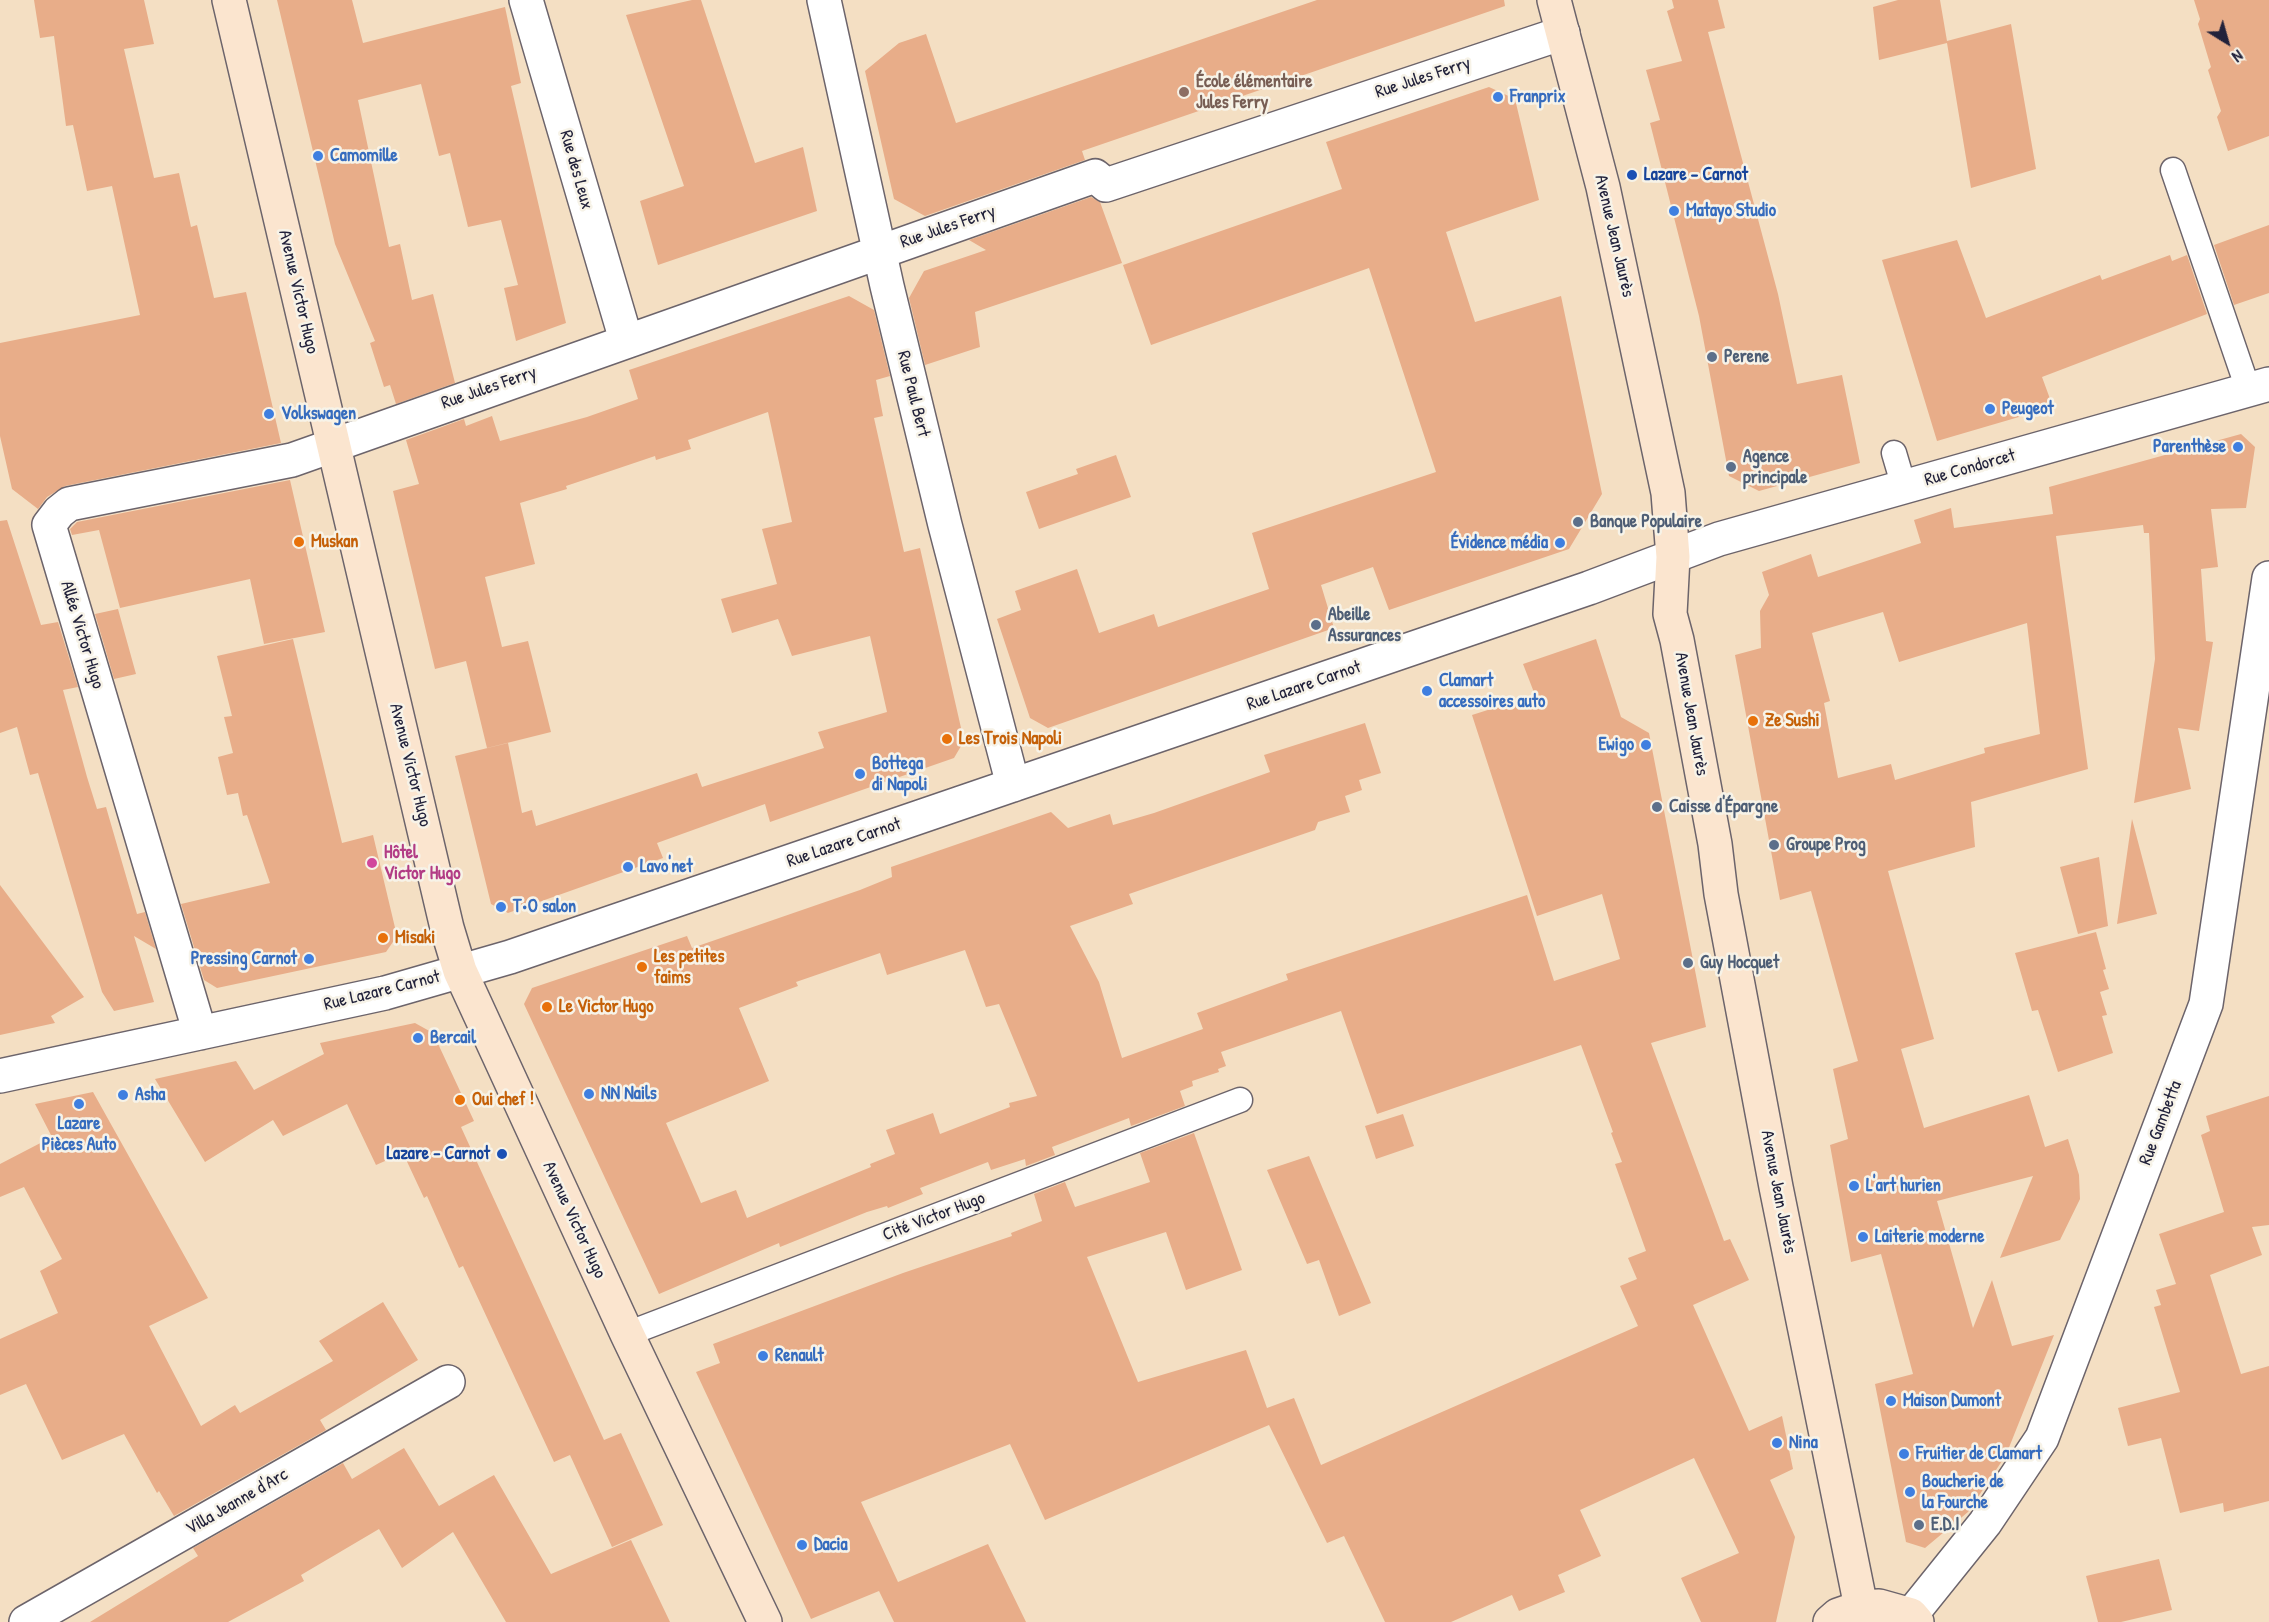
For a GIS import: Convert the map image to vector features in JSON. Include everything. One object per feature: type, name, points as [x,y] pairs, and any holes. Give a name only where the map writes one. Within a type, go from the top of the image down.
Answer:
[{"type":"street","name":"Avenue Victor Hugo","points":[[229,0],[460,971],[627,1334],[765,1622]]},
{"type":"street","name":"Rue des Leux","points":[[526,0],[626,340]]},
{"type":"street","name":"Rue Paul Bert","points":[[824,0],[879,250],[945,525],[1012,785]]},
{"type":"street","name":"Avenue Jean Jaurès","points":[[1554,0],[1584,107],[1637,339],[1668,493],[1673,557],[1670,614],[1713,834],[1720,894],[1861,1607]]},
{"type":"street","name":"Rue Jules Ferry","points":[[333,443],[1095,176],[1106,185],[1563,33]]},
{"type":"street","name":"Rue Condorcet","points":[[1673,557],[1719,539],[2259,387]]},
{"type":"street","name":"Allée Victor Hugo","points":[[200,1033],[49,525],[69,504],[292,460],[333,443]]},
{"type":"street","name":"Rue Lazare Carnot","points":[[0,1076],[385,993],[538,948],[1578,592],[1673,557]]},
{"type":"street","name":"Rue Gambetta","points":[[1914,1618],[2043,1438],[2206,1004],[2269,578]]},
{"type":"street","name":"Villa Jeanne d'Arc","points":[[26,1622],[448,1382]]},
{"type":"street","points":[[1830,1622],[1838,1615],[1861,1607],[1893,1609],[1914,1618]]},
{"type":"lane","points":[[2173,170],[2259,387]]},
{"type":"lane","points":[[1894,453],[1904,487]]},
{"type":"lane","name":"Cité Victor Hugo","points":[[627,1334],[1240,1100]]},
{"type":"building","points":[[34,0],[144,0],[154,44],[124,49],[154,178],[179,173],[191,227],[197,225],[214,298],[246,292],[281,443],[65,486],[47,497],[38,509],[12,489],[0,436],[0,343],[140,315],[112,186],[87,191],[73,125],[66,126],[54,36],[40,38]]},
{"type":"building","points":[[277,0],[352,0],[363,43],[505,7],[521,83],[511,86],[566,323],[516,341],[504,288],[518,285],[501,220],[468,227],[450,153],[439,156],[421,84],[358,100],[389,247],[400,244],[412,300],[433,294],[455,383],[396,404],[390,385],[384,387],[370,343],[375,341],[335,244]]},
{"type":"building","points":[[701,0],[755,163],[803,147],[817,211],[658,265],[640,201],[684,186],[626,15]]},
{"type":"building","points":[[1317,0],[1504,0],[1505,6],[1082,151],[1085,160],[925,216],[894,199],[865,71],[899,43],[926,34],[956,123]]},
{"type":"building","points":[[1672,0],[1718,0],[1725,28],[1708,32],[1778,294],[1797,384],[1842,375],[1860,463],[1759,491],[1729,476],[1699,316],[1650,123],[1660,120],[1646,70],[1682,61],[1667,11],[1674,8]]},
{"type":"building","points":[[1898,0],[1940,0],[1947,41],[2011,24],[2036,169],[1971,188],[1947,43],[1879,60],[1873,7]]},
{"type":"building","points":[[2194,0],[2269,0],[2269,136],[2228,151],[2217,117],[2221,111],[2208,70],[2211,67],[2198,24],[2200,19]]},
{"type":"building","points":[[1489,87],[1515,99],[1539,200],[1446,232],[1475,322],[1561,296],[1602,494],[1569,549],[1389,610],[1373,567],[1321,585],[1334,628],[1048,728],[1030,718],[997,619],[1021,610],[1015,591],[1077,569],[1099,633],[1154,614],[1158,627],[1269,589],[1252,533],[1436,472],[1369,268],[1151,345],[1123,265],[1342,189],[1326,142]]},
{"type":"building","points":[[1091,197],[1100,202],[1122,263],[975,312],[980,347],[925,365],[909,298],[924,271],[986,250],[969,240]]},
{"type":"building","points":[[2269,225],[2269,293],[2234,305],[2214,245]]},
{"type":"building","points":[[1957,240],[1986,318],[2100,275],[2102,280],[2170,255],[2172,261],[2187,255],[2207,314],[2042,377],[2053,407],[1937,441],[1882,260]]},
{"type":"building","points":[[849,296],[874,310],[890,376],[876,380],[883,416],[874,418],[904,552],[920,548],[964,741],[954,758],[770,822],[765,804],[657,843],[663,858],[508,913],[491,904],[455,756],[508,743],[522,813],[532,810],[536,826],[697,773],[702,787],[824,748],[818,732],[887,712],[870,636],[792,656],[778,619],[732,633],[721,599],[777,584],[762,529],[792,522],[768,412],[688,440],[691,449],[656,460],[655,456],[566,486],[567,489],[520,503],[535,564],[485,577],[502,647],[528,641],[551,732],[487,748],[466,661],[435,669],[393,491],[419,484],[406,440],[464,419],[466,426],[492,416],[500,441],[587,417],[638,399],[629,370]]},
{"type":"building","points":[[2241,434],[2255,447],[2246,508],[2211,509],[2218,567],[2201,569],[2206,641],[2213,642],[2199,731],[2178,728],[2191,789],[2134,803],[2155,659],[2149,533],[2144,533],[2143,525],[2056,536],[2088,769],[1971,802],[1975,847],[1888,871],[1934,1039],[1901,1049],[1924,1128],[2029,1095],[2045,1147],[2068,1139],[2079,1175],[2080,1199],[2060,1240],[2000,1258],[2033,1176],[1937,1201],[1973,1328],[1992,1280],[2012,1346],[2054,1335],[2006,1455],[1968,1512],[1925,1548],[1906,1542],[1875,1384],[1913,1374],[1881,1254],[1851,1262],[1830,1145],[1848,1139],[1833,1069],[1858,1061],[1811,891],[1780,900],[1735,655],[1761,648],[1760,611],[1769,595],[1762,572],[1811,554],[1818,577],[1921,543],[1914,520],[1951,508],[1954,528],[2053,514],[2049,487]],"holes":[[[1883,612],[1899,662],[2027,623],[2040,734],[1984,748],[1985,753],[1895,780],[1891,764],[1838,778],[1824,703],[1830,701],[1812,633]]]},
{"type":"building","points":[[1116,455],[1131,497],[1039,529],[1026,492],[1078,474],[1076,469]]},
{"type":"building","points":[[290,480],[325,632],[264,644],[250,579],[120,608],[99,530],[72,535],[70,529],[77,522]]},
{"type":"building","points":[[7,520],[41,625],[58,622],[78,687],[63,690],[97,809],[106,807],[137,914],[145,912],[156,949],[134,936],[154,1002],[114,1011],[102,992],[38,773],[30,775],[17,727],[0,733],[0,521]]},
{"type":"building","points":[[118,609],[136,674],[114,679],[95,614]]},
{"type":"building","points":[[293,639],[342,843],[373,835],[397,936],[386,952],[217,988],[204,980],[181,904],[270,883],[247,815],[243,816],[238,793],[227,795],[218,757],[233,753],[224,717],[232,716],[217,656]]},
{"type":"building","points":[[1596,639],[1621,717],[1649,733],[1706,1027],[1651,1043],[1724,1241],[1730,1239],[1749,1280],[1693,1305],[1749,1431],[1782,1416],[1793,1469],[1770,1480],[1795,1537],[1776,1622],[1701,1622],[1681,1578],[1739,1553],[1694,1458],[1580,1510],[1601,1556],[1558,1575],[1565,1592],[1519,1611],[1512,1595],[1451,1622],[1385,1622],[1344,1536],[1327,1543],[1269,1425],[1045,1520],[1010,1444],[861,1502],[898,1582],[988,1544],[1026,1622],[894,1622],[879,1591],[811,1619],[696,1372],[720,1363],[713,1344],[903,1273],[1012,1236],[1011,1233],[1042,1221],[1034,1194],[1065,1182],[1075,1207],[1150,1182],[1140,1153],[1194,1133],[1242,1270],[1186,1290],[1166,1232],[1087,1257],[1138,1382],[1246,1350],[1267,1408],[1294,1398],[1321,1465],[1638,1326],[1620,1286],[1637,1279],[1628,1258],[1646,1251],[1615,1164],[1622,1162],[1611,1133],[1613,1132],[1581,1045],[1377,1114],[1341,1011],[1221,1052],[1226,1066],[1218,1069],[1219,1072],[1192,1081],[1193,1086],[1180,1091],[1185,1106],[1131,1126],[1129,1118],[1052,1147],[1055,1155],[1026,1166],[1025,1159],[991,1170],[988,1162],[920,1188],[923,1194],[888,1208],[887,1206],[867,1212],[780,1247],[779,1243],[659,1294],[524,1004],[532,988],[687,936],[692,948],[860,890],[892,877],[891,867],[1051,812],[1068,828],[1110,814],[1113,825],[1154,813],[1270,772],[1264,755],[1365,723],[1381,773],[1359,780],[1362,790],[1345,796],[1350,812],[1318,822],[1315,830],[1129,894],[1133,904],[1070,926],[1099,982],[1122,1058],[1203,1029],[1197,1013],[1288,980],[1286,974],[1527,895],[1554,981],[1620,959],[1602,894],[1537,916],[1472,715],[1535,695],[1523,664]],"holes":[[[965,950],[986,1007],[999,1004],[1037,1096],[1009,1103],[1010,1107],[940,1134],[933,1113],[886,1130],[895,1154],[870,1164],[871,1167],[747,1218],[736,1190],[701,1203],[666,1123],[769,1081],[739,1008],[798,986],[796,982],[880,953],[887,975]]]},
{"type":"building","points":[[2132,819],[2157,914],[2117,924]]},
{"type":"building","points":[[2099,857],[2108,926],[2078,934],[2060,867]]},
{"type":"building","points":[[0,885],[84,997],[51,1016],[55,1023],[0,1035]]},
{"type":"building","points":[[2096,932],[2109,989],[2100,992],[2107,1015],[2102,1016],[2113,1053],[2058,1072],[2038,1010],[2032,1011],[2015,953]]},
{"type":"building","points":[[415,1023],[433,1033],[474,1121],[461,1127],[604,1440],[621,1433],[663,1525],[612,1547],[570,1455],[554,1462],[463,1266],[459,1268],[427,1196],[424,1198],[403,1153],[376,1165],[347,1104],[283,1136],[273,1120],[205,1162],[155,1079],[236,1061],[254,1090],[324,1054],[320,1043]]},
{"type":"building","points":[[93,1092],[208,1298],[149,1326],[201,1426],[235,1405],[240,1413],[333,1361],[319,1341],[383,1302],[418,1360],[320,1420],[326,1430],[174,1516],[159,1491],[157,1493],[124,1434],[62,1460],[26,1384],[0,1395],[0,1339],[58,1313],[40,1271],[62,1259],[24,1187],[0,1197],[0,1164],[52,1137],[35,1104]]},
{"type":"building","points":[[2269,1096],[2269,1225],[2252,1227],[2262,1255],[2210,1275],[2241,1374],[2269,1366],[2269,1501],[2224,1512],[2223,1503],[2180,1513],[2161,1438],[2128,1446],[2118,1408],[2180,1392],[2154,1307],[2161,1305],[2156,1290],[2176,1284],[2159,1234],[2224,1212],[2201,1135],[2210,1131],[2206,1116]]},
{"type":"building","points":[[1403,1114],[1414,1146],[1376,1159],[1365,1126]]},
{"type":"building","points":[[1309,1156],[1371,1303],[1339,1316],[1319,1260],[1307,1264],[1267,1170]]},
{"type":"building","points":[[404,1448],[439,1506],[494,1475],[551,1574],[631,1540],[670,1622],[506,1622],[453,1532],[402,1568],[379,1529],[301,1575],[304,1581],[228,1622],[90,1622],[198,1556],[193,1548],[343,1463],[352,1479]]},
{"type":"building","points":[[2159,1559],[2172,1610],[2121,1622],[2098,1622],[2086,1576]]},
{"type":"place","name":"École élémentaire Jules Ferry","points":[[1184,92]]},
{"type":"place","name":"Franprix","points":[[1498,97]]},
{"type":"place","name":"Camomille","points":[[318,156]]},
{"type":"place","name":"Lazare – Carnot","points":[[1632,175]]},
{"type":"place","name":"Matayo Studio","points":[[1674,211]]},
{"type":"place","name":"Perene","points":[[1712,357]]},
{"type":"place","name":"Peugeot","points":[[1990,409]]},
{"type":"place","name":"Volkswagen","points":[[269,414]]},
{"type":"place","name":"Parenthèse","points":[[2238,447]]},
{"type":"place","name":"Agence principale","points":[[1731,467]]},
{"type":"place","name":"Banque Populaire","points":[[1578,522]]},
{"type":"place","name":"Muskan","points":[[299,542]]},
{"type":"place","name":"Évidence média","points":[[1560,543]]},
{"type":"place","name":"Abeille Assurances","points":[[1316,625]]},
{"type":"place","name":"Clamart accessoires auto","points":[[1427,691]]},
{"type":"place","name":"Ze Sushi","points":[[1753,721]]},
{"type":"place","name":"Les Trois Napoli","points":[[947,739]]},
{"type":"place","name":"Ewigo","points":[[1646,745]]},
{"type":"place","name":"Bottega di Napoli","points":[[860,774]]},
{"type":"place","name":"Caisse d'Épargne","points":[[1657,807]]},
{"type":"place","name":"Groupe Prog","points":[[1774,845]]},
{"type":"place","name":"Hôtel Victor Hugo","points":[[372,863]]},
{"type":"place","name":"Lavo'net","points":[[628,867]]},
{"type":"place","name":"T•O salon","points":[[501,907]]},
{"type":"place","name":"Misaki","points":[[383,938]]},
{"type":"place","name":"Pressing Carnot","points":[[309,959]]},
{"type":"place","name":"Guy Hocquet","points":[[1688,963]]},
{"type":"place","name":"Les petites faims","points":[[642,967]]},
{"type":"place","name":"Le Victor Hugo","points":[[547,1007]]},
{"type":"place","name":"Bercail","points":[[418,1038]]},
{"type":"place","name":"NN Nails","points":[[589,1094]]},
{"type":"place","name":"Asha","points":[[123,1095]]},
{"type":"place","name":"Oui chef !","points":[[460,1100]]},
{"type":"place","name":"Lazare Pièces Auto","points":[[79,1104]]},
{"type":"place","name":"Lazare - Carnot","points":[[502,1154]]},
{"type":"place","name":"L'art hurien","points":[[1854,1186]]},
{"type":"place","name":"Laiterie moderne","points":[[1863,1237]]},
{"type":"place","name":"Renault","points":[[763,1356]]},
{"type":"place","name":"Maison Dumont","points":[[1891,1401]]},
{"type":"place","name":"Nina","points":[[1777,1443]]},
{"type":"place","name":"Fruitier de Clamart","points":[[1904,1454]]},
{"type":"place","name":"Boucherie de la Fourche","points":[[1910,1492]]},
{"type":"place","name":"E.D.I","points":[[1919,1525]]},
{"type":"place","name":"Dacia","points":[[802,1545]]}]
